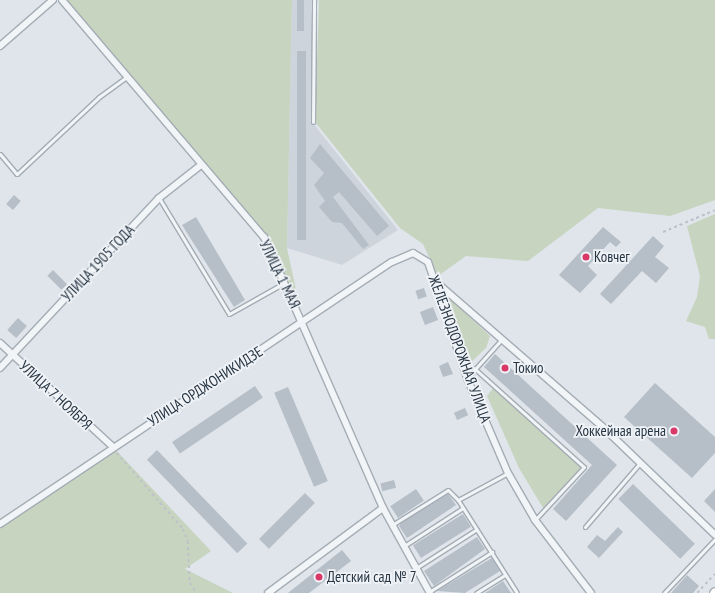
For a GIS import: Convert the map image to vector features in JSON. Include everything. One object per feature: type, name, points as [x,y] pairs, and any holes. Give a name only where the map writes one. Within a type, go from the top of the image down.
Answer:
[{"type":"street","points":[[0,46],[53,0]]},
{"type":"street","name":"УЛИЦА 1 МАЯ","points":[[62,0],[129,76],[201,165],[264,238],[303,322],[383,508],[429,592]]},
{"type":"street","name":"УЛИЦА 1905 ГОДА","points":[[0,368],[160,198],[201,165]]},
{"type":"street","name":"ЖЕЛЕЗНОДОРОЖНАЯ УЛИЦА","points":[[413,253],[421,255],[428,262],[436,282],[467,378],[508,473],[535,520],[591,593]]},
{"type":"street","name":"УЛИЦА ОРДЖОНИКИДЗЕ","points":[[0,524],[112,446],[303,322],[392,262],[413,253]]},
{"type":"street","points":[[436,282],[502,338],[715,535]]},
{"type":"street","name":"УЛИЦА 7 НОЯБРЯ","points":[[0,343],[112,446]]},
{"type":"street","points":[[268,593],[383,508]]},
{"type":"lane","points":[[313,122],[314,0]]},
{"type":"lane","points":[[0,154],[17,174],[99,97],[129,76]]},
{"type":"lane","points":[[160,198],[229,314],[285,282]]},
{"type":"lane","points":[[467,378],[474,368],[502,338]]},
{"type":"lane","points":[[474,368],[584,467],[535,520]]},
{"type":"lane","points":[[585,527],[640,464]]},
{"type":"lane","points":[[458,500],[508,473]]},
{"type":"lane","points":[[392,525],[448,490],[458,500],[492,552],[504,575],[517,593]]},
{"type":"lane","points":[[404,546],[463,508]]},
{"type":"lane","points":[[416,568],[477,529]]},
{"type":"lane","points":[[664,593],[715,539]]},
{"type":"lane","points":[[429,592],[492,552]]},
{"type":"lane","points":[[476,593],[504,575]]},
{"type":"path","points":[[663,232],[715,210]]},
{"type":"path","points":[[112,446],[183,529],[188,541],[190,582],[197,593]]},
{"type":"path","points":[[697,593],[715,574]]},
{"type":"shaded area","points":[[292,0],[314,0],[312,122],[398,230],[342,265],[287,248]]},
{"type":"green space","points":[[62,0],[292,0],[287,248],[303,322],[264,237]]},
{"type":"green space","points":[[319,0],[715,0],[715,200],[670,216],[598,208],[528,261],[466,256],[438,276],[423,244],[400,228],[315,122]]},
{"type":"green space","points":[[715,214],[715,339],[709,339],[705,327],[686,321],[697,297],[700,276],[687,226]]},
{"type":"green space","points":[[440,289],[490,336],[486,348],[468,365]]},
{"type":"green space","points":[[494,387],[584,467],[545,511],[519,468],[487,396]]},
{"type":"green space","points":[[112,446],[211,551],[185,569],[233,593],[0,593],[0,524]]},
{"type":"building","points":[[297,0],[304,0],[304,31],[297,31]]},
{"type":"building","points":[[297,51],[306,51],[306,240],[297,240]]},
{"type":"building","points":[[320,144],[389,226],[377,236],[339,192],[333,197],[369,245],[363,249],[342,223],[332,222],[319,207],[325,201],[314,185],[324,173],[310,158]]},
{"type":"building","points":[[14,195],[21,201],[13,210],[6,204]]},
{"type":"building","points":[[196,217],[245,300],[234,307],[182,225]]},
{"type":"building","name":"Ковчег","points":[[603,227],[621,242],[616,247],[610,242],[588,266],[597,275],[580,293],[559,275]]},
{"type":"building","points":[[653,236],[664,246],[655,257],[669,268],[656,283],[642,271],[611,304],[600,294]]},
{"type":"building","points":[[53,270],[67,284],[61,290],[47,276]]},
{"type":"building","points":[[424,288],[427,297],[418,299],[415,291]]},
{"type":"building","points":[[433,307],[438,320],[425,325],[420,312]]},
{"type":"building","points":[[18,318],[27,326],[16,338],[7,330]]},
{"type":"building","points":[[495,354],[617,465],[566,521],[553,509],[592,465],[484,367]]},
{"type":"building","points":[[448,362],[453,374],[443,377],[439,366]]},
{"type":"building","points":[[655,383],[715,437],[715,453],[692,478],[624,417]]},
{"type":"building","points":[[255,386],[263,398],[180,454],[172,442]]},
{"type":"building","points":[[288,387],[328,481],[314,487],[274,393]]},
{"type":"building","points":[[465,408],[468,415],[457,420],[454,413]]},
{"type":"building","points":[[157,450],[247,544],[237,553],[147,460]]},
{"type":"building","points":[[394,480],[396,488],[382,491],[380,483]]},
{"type":"building","points":[[633,484],[695,544],[680,559],[618,499]]},
{"type":"building","points":[[416,489],[424,501],[398,518],[390,506]]},
{"type":"building","points":[[715,489],[715,512],[704,501]]},
{"type":"building","points":[[305,493],[315,503],[269,549],[259,539]]},
{"type":"building","points":[[448,494],[456,505],[407,538],[399,526],[401,523]]},
{"type":"building","points":[[463,514],[471,527],[421,558],[413,545]]},
{"type":"building","points":[[618,527],[623,532],[599,558],[587,547],[597,535],[605,541]]},
{"type":"building","points":[[477,537],[485,549],[434,586],[424,571]]},
{"type":"building","name":"Детский сад № 7","points":[[342,550],[351,561],[309,593],[288,593]]},
{"type":"building","points":[[492,558],[500,571],[465,593],[437,591]]},
{"type":"building","points":[[687,575],[699,586],[693,593],[671,593]]},
{"type":"building","points":[[503,581],[511,593],[485,593]]},
{"type":"place","name":"Ковчег","points":[[586,257]]},
{"type":"place","name":"Токио","points":[[505,368]]},
{"type":"place","name":"Хоккейная арена","points":[[674,431]]},
{"type":"place","name":"Детский сад № 7","points":[[319,577]]}]
